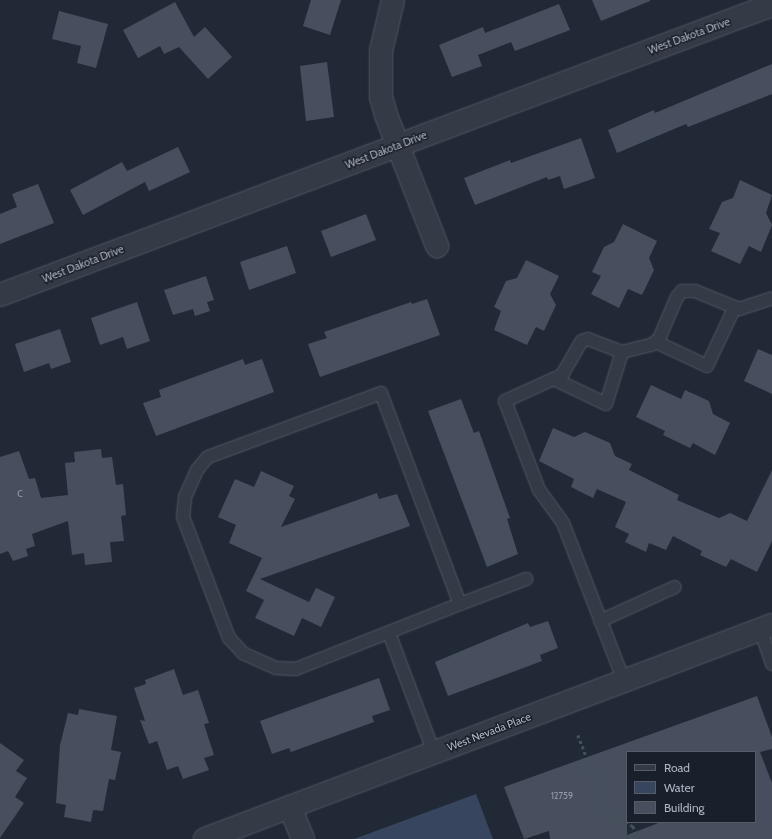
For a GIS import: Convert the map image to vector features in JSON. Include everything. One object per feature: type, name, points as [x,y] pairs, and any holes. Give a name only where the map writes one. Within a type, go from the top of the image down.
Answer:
[{"type":"street","points":[[392,0],[381,52],[379,74],[386,115],[437,246]]},
{"type":"street","name":"West Dakota Drive","points":[[0,295],[772,5]]},
{"type":"street","name":"West Nevada Place","points":[[205,839],[766,627]]},
{"type":"street","points":[[290,807],[303,839]]},
{"type":"lane","points":[[624,681],[558,514],[539,490],[505,401],[556,380],[567,370],[582,341],[588,339],[622,352],[641,349],[656,342],[682,291],[695,291],[734,309],[772,298]]},
{"type":"lane","points":[[656,342],[707,366],[734,309]]},
{"type":"lane","points":[[556,380],[606,404],[622,352]]},
{"type":"lane","points":[[460,604],[382,393],[205,459],[184,497],[183,518],[229,638],[238,649],[276,668],[290,670],[526,579]]},
{"type":"lane","points":[[600,621],[675,587]]},
{"type":"lane","points":[[766,627],[772,664]]},
{"type":"lane","points":[[389,632],[434,753]]},
{"type":"path","points":[[578,735],[609,814],[626,822]]},
{"type":"path","points":[[627,823],[633,826],[638,839]]},
{"type":"water","points":[[476,794],[493,839],[354,839]]},
{"type":"building","points":[[311,0],[341,0],[330,35],[303,26]]},
{"type":"building","points":[[592,0],[650,0],[650,1],[601,21]]},
{"type":"building","points":[[175,2],[194,37],[205,27],[232,57],[208,79],[179,47],[164,54],[160,46],[138,58],[123,30]]},
{"type":"building","points":[[559,4],[570,30],[515,51],[511,42],[478,55],[482,66],[452,77],[439,45],[483,27],[485,33]]},
{"type":"building","points":[[59,11],[108,24],[96,68],[77,63],[81,46],[52,39]]},
{"type":"building","points":[[327,62],[334,117],[306,121],[300,66]]},
{"type":"building","points":[[772,64],[772,94],[688,127],[686,124],[617,153],[608,130],[654,110],[655,113]]},
{"type":"building","points":[[581,138],[595,178],[564,189],[560,176],[548,180],[547,177],[475,205],[464,178],[510,160],[511,163]]},
{"type":"building","points":[[178,147],[190,172],[149,191],[145,182],[83,215],[70,190],[122,162],[127,171]]},
{"type":"building","points":[[740,180],[772,195],[766,213],[772,225],[761,252],[749,246],[740,264],[711,251],[720,233],[709,229],[722,202],[733,198]]},
{"type":"building","points":[[38,184],[54,223],[0,244],[0,214],[17,207],[12,194]]},
{"type":"building","points":[[366,214],[376,240],[331,257],[321,231]]},
{"type":"building","points":[[623,224],[657,241],[649,258],[654,270],[642,295],[628,289],[619,308],[591,294],[601,276],[592,272],[604,247],[614,242]]},
{"type":"building","points":[[287,246],[296,273],[249,290],[240,262]]},
{"type":"building","points":[[526,260],[559,276],[550,294],[556,305],[544,331],[536,327],[527,345],[494,330],[501,311],[494,307],[506,281],[517,278]]},
{"type":"building","points":[[206,276],[214,300],[207,302],[210,311],[195,316],[193,309],[173,315],[164,290]]},
{"type":"building","points":[[427,299],[440,335],[320,377],[308,344],[327,338],[324,332],[411,302],[412,304]]},
{"type":"building","points":[[137,302],[150,341],[127,349],[123,337],[100,345],[91,318]]},
{"type":"building","points":[[60,329],[71,362],[51,369],[49,363],[24,372],[15,344]]},
{"type":"building","points":[[758,349],[772,355],[772,394],[744,381]]},
{"type":"building","points":[[243,359],[245,365],[262,359],[274,392],[156,436],[143,403],[161,397],[159,390]]},
{"type":"building","points":[[651,385],[681,399],[685,390],[709,401],[713,414],[730,423],[715,455],[693,443],[690,448],[663,435],[665,431],[636,417]]},
{"type":"building","points":[[461,399],[474,433],[479,431],[510,518],[507,519],[518,554],[487,567],[428,411]]},
{"type":"building","points":[[553,428],[574,437],[585,432],[610,443],[615,456],[632,464],[629,470],[679,495],[677,500],[719,518],[730,513],[747,521],[772,470],[772,541],[757,572],[731,559],[726,567],[700,555],[702,551],[673,536],[666,550],[649,543],[646,552],[625,542],[629,534],[615,527],[626,502],[597,489],[593,498],[571,487],[574,479],[539,461]]},
{"type":"building","points":[[101,449],[102,458],[112,457],[116,485],[123,484],[126,515],[121,516],[124,541],[110,542],[112,562],[85,565],[84,553],[72,555],[68,521],[32,534],[35,546],[26,549],[28,556],[13,561],[8,551],[0,554],[0,457],[19,451],[29,479],[35,478],[41,498],[68,495],[65,463],[75,462],[74,452]]},
{"type":"building","points":[[261,471],[294,486],[289,496],[295,499],[281,527],[377,493],[379,499],[397,494],[410,526],[260,579],[309,602],[316,588],[335,597],[321,627],[302,618],[294,636],[255,618],[264,600],[246,591],[262,558],[229,543],[236,525],[218,517],[235,479],[254,487]]},
{"type":"building","points":[[548,621],[558,648],[540,655],[542,661],[448,696],[435,662],[528,623],[530,627]]},
{"type":"building","points":[[174,669],[183,695],[198,690],[209,723],[204,724],[214,755],[204,758],[209,770],[183,779],[178,766],[167,770],[157,741],[149,744],[140,720],[145,721],[134,688],[146,684],[145,680]]},
{"type":"building","points":[[379,678],[390,710],[372,716],[374,722],[291,752],[289,748],[272,754],[260,721]]},
{"type":"building","points":[[757,696],[772,737],[772,749],[760,752],[772,783],[772,839],[550,839],[549,831],[524,839],[504,787]]},
{"type":"building","points":[[79,709],[117,716],[111,750],[121,752],[115,780],[109,779],[103,811],[93,810],[91,822],[64,817],[66,805],[56,803],[60,745],[68,713],[78,715]]},
{"type":"building","points":[[0,743],[24,760],[16,771],[27,778],[15,797],[24,803],[0,838]]}]
